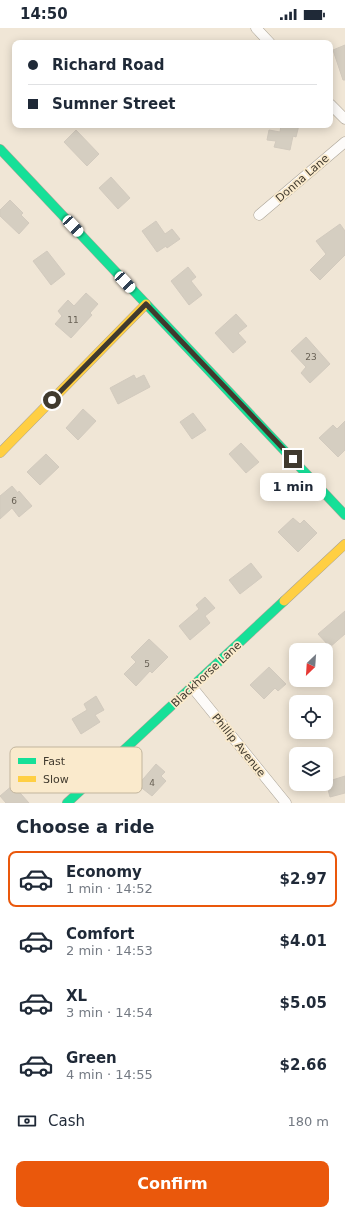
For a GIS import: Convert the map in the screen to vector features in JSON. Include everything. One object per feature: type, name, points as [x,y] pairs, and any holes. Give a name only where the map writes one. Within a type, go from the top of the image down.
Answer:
[{"type":"street","points":[[256,28],[267,40]]},
{"type":"street","points":[[333,107],[345,119]]},
{"type":"street","name":"Donna Lane","points":[[259,215],[345,142]]},
{"type":"street","points":[[0,149],[345,515]]},
{"type":"street","points":[[0,453],[146,304]]},
{"type":"street","name":"Blackhorse Lane","points":[[127,747],[345,544]]},
{"type":"street","name":"Phillip Avenue","points":[[192,687],[286,803]]},
{"type":"street","name":"Blackhorse Lane","points":[[67,803],[78,793]]},
{"type":"building","points":[[345,45],[345,80],[343,80],[333,50]]},
{"type":"building","points":[[281,128],[298,128],[296,137],[293,136],[290,150],[274,147],[276,141],[267,140],[269,130],[280,132]]},
{"type":"building","points":[[76,130],[99,154],[87,166],[64,142]]},
{"type":"building","points":[[111,177],[130,198],[118,209],[99,188]]},
{"type":"building","points":[[10,200],[23,213],[21,215],[29,223],[19,234],[0,216],[0,210]]},
{"type":"building","points":[[156,221],[165,234],[172,229],[180,239],[167,248],[166,246],[157,252],[142,231]]},
{"type":"building","points":[[340,224],[345,231],[345,255],[320,280],[310,270],[326,254],[316,241]]},
{"type":"building","points":[[47,251],[65,274],[51,285],[33,261]]},
{"type":"building","points":[[188,267],[196,277],[191,281],[202,295],[189,305],[171,281]]},
{"type":"building","points":[[86,293],[98,304],[90,313],[92,315],[71,338],[55,324],[62,316],[58,311],[68,300],[74,306]]},
{"type":"building","points":[[236,314],[247,326],[238,333],[246,342],[233,353],[215,333]]},
{"type":"building","points":[[306,337],[330,364],[310,383],[301,373],[306,367],[291,351]]},
{"type":"building","points":[[134,375],[136,379],[144,375],[150,387],[118,404],[110,388]]},
{"type":"building","points":[[83,409],[96,421],[78,440],[66,428]]},
{"type":"building","points":[[193,413],[206,430],[192,439],[180,422]]},
{"type":"building","points":[[345,421],[345,450],[338,457],[319,438],[333,425],[337,429]]},
{"type":"building","points":[[241,443],[259,462],[246,473],[229,454]]},
{"type":"building","points":[[46,454],[59,467],[40,485],[27,472]]},
{"type":"building","points":[[12,486],[18,493],[19,491],[32,506],[19,517],[12,508],[0,519],[0,496]]},
{"type":"building","points":[[293,518],[300,524],[304,520],[317,533],[298,552],[278,532]]},
{"type":"building","points":[[251,563],[262,577],[240,594],[229,580]]},
{"type":"building","points":[[205,597],[215,608],[205,616],[210,623],[190,640],[179,626],[199,609],[196,605]]},
{"type":"building","points":[[345,611],[345,634],[333,644],[333,643],[326,643],[318,634]]},
{"type":"building","points":[[149,639],[168,657],[152,673],[150,671],[136,686],[124,674],[136,662],[131,657]]},
{"type":"building","points":[[269,667],[286,684],[278,691],[275,688],[264,699],[250,685]]},
{"type":"building","points":[[96,696],[104,710],[95,715],[100,722],[81,734],[72,719],[87,710],[84,704]]},
{"type":"building","points":[[156,764],[165,772],[161,776],[166,781],[152,796],[142,788],[142,780]]},
{"type":"building","points":[[345,776],[345,793],[330,797],[328,791],[333,791],[333,780]]},
{"type":"building","points":[[10,788],[10,793],[20,793],[29,803],[6,803],[0,796]]},
{"type":"traffic: fast","points":[[0,149],[345,515]]},
{"type":"traffic: fast","points":[[127,747],[284,601]]},
{"type":"traffic: fast","points":[[67,803],[78,793]]},
{"type":"traffic: slow","points":[[0,453],[146,304]]},
{"type":"traffic: slow","points":[[284,601],[345,544]]},
{"type":"route","points":[[52,400],[146,304],[293,459]]}]
